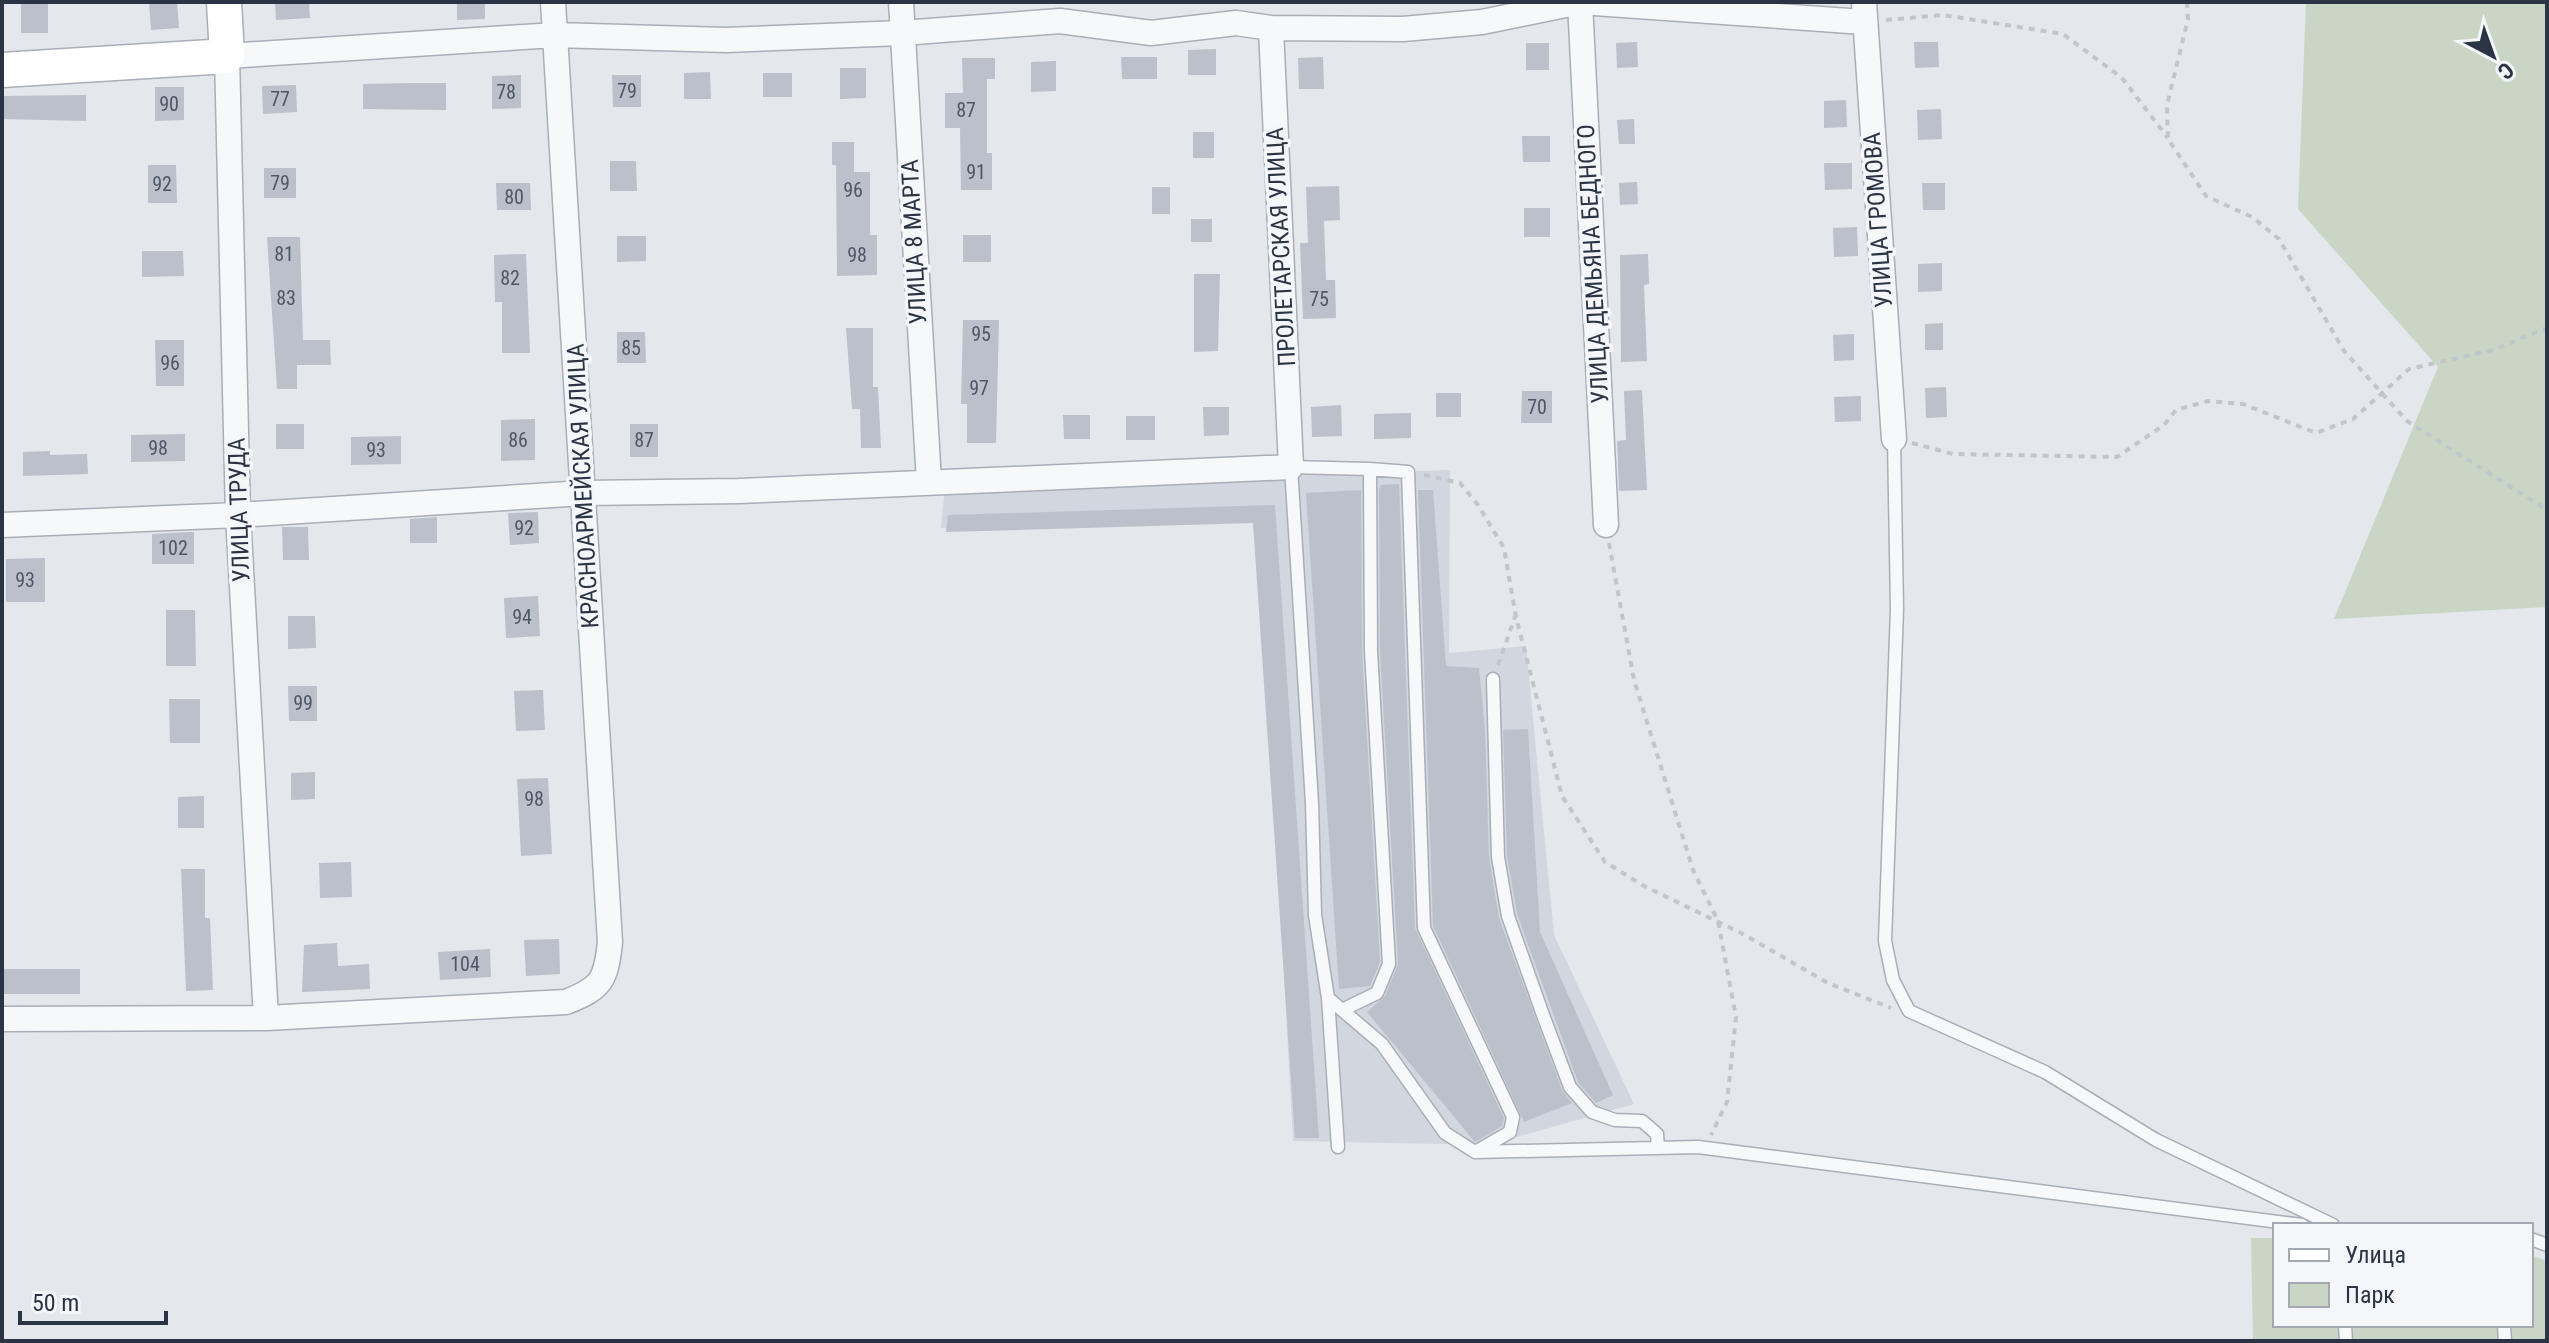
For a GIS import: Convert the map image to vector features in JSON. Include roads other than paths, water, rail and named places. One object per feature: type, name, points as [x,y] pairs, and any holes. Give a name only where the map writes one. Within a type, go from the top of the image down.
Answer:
[{"type":"street","name":"УЛИЦА ТРУДА","points":[[224,2],[238,515],[266,1018]]},
{"type":"street","name":"КРАСНОАРМЕЙСКАЯ УЛИЦА","points":[[266,1018],[566,1002],[589,993],[607,971],[610,942],[553,2]]},
{"type":"street","name":"УЛИЦА 8 МАРТА","points":[[901,2],[929,482]]},
{"type":"street","points":[[2,70],[555,35],[726,40],[902,33],[1060,21],[1151,33],[1240,13],[1271,28],[1443,27],[1580,2],[1864,12]]},
{"type":"street","name":"УЛИЦА ДЕМЬЯНА БЕДНОГО","points":[[1580,2],[1606,525]]},
{"type":"street","name":"УЛИЦА ГРОМОВА","points":[[1864,12],[1894,439]]},
{"type":"street","name":"ПРОЛЕТАРСКАЯ УЛИЦА","points":[[1271,28],[1291,467]]},
{"type":"street","points":[[2,525],[238,515],[584,493],[1291,467]]},
{"type":"street","points":[[2,1019],[266,1018]]},
{"type":"lane","points":[[1894,439],[1897,609],[1885,941],[1893,980],[1909,1011],[2045,1072],[2156,1140],[2329,1223]]},
{"type":"lane","points":[[1338,1147],[1328,998],[1315,915],[1312,803],[1291,467],[1408,472],[1424,928],[1513,1117],[1510,1132],[1475,1152]]},
{"type":"lane","points":[[1342,1010],[1377,993],[1389,964],[1371,651],[1370,469]]},
{"type":"lane","points":[[1493,679],[1498,857],[1508,916],[1570,1087],[1592,1112],[1615,1120],[1642,1121],[1657,1134],[1658,1148]]},
{"type":"lane","points":[[1328,998],[1382,1044],[1445,1133],[1475,1152],[1705,1148],[2286,1223]]}]
